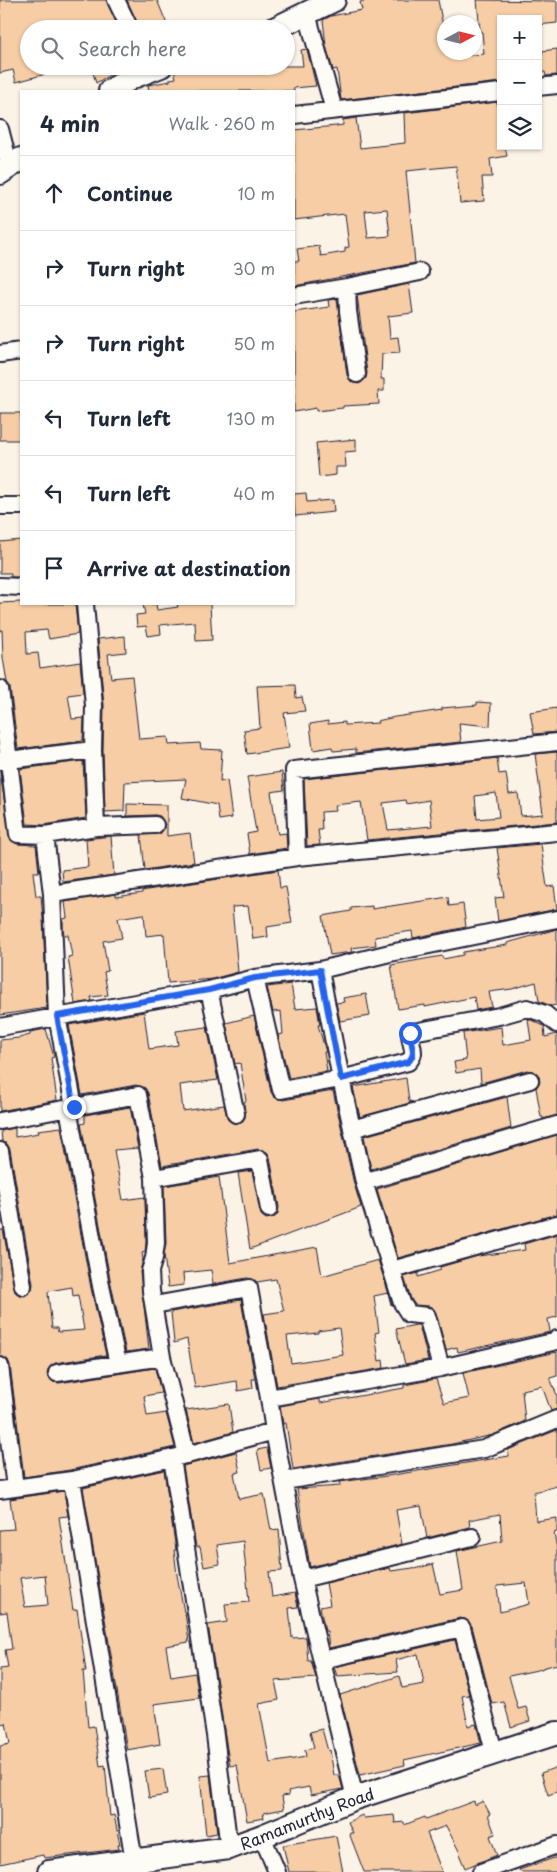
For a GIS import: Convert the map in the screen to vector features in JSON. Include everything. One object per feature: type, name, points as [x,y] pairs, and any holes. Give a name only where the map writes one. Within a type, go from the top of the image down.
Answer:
[{"type":"street","points":[[116,0],[126,20]]},
{"type":"street","points":[[294,20],[334,0]]},
{"type":"street","points":[[307,14],[334,110]]},
{"type":"street","points":[[112,90],[138,75]]},
{"type":"street","points":[[542,87],[557,85]]},
{"type":"street","points":[[295,115],[497,92]]},
{"type":"street","points":[[0,129],[10,167]]},
{"type":"street","points":[[295,296],[347,288],[420,272]]},
{"type":"street","points":[[347,288],[348,311],[357,374]]},
{"type":"street","points":[[0,354],[20,351]]},
{"type":"street","points":[[0,506],[20,506]]},
{"type":"street","points":[[0,586],[20,587]]},
{"type":"street","points":[[85,605],[94,706],[93,750],[96,827]]},
{"type":"street","points":[[0,689],[5,760],[18,834],[45,835],[96,827],[156,825]]},
{"type":"street","points":[[297,857],[294,770],[557,742]]},
{"type":"street","points":[[5,760],[93,750]]},
{"type":"street","points":[[52,894],[297,857],[557,832]]},
{"type":"street","points":[[45,835],[52,894],[57,1016],[102,1286],[118,1364]]},
{"type":"street","points":[[0,1027],[209,990],[255,978],[320,970],[390,953],[557,919]]},
{"type":"street","points":[[320,970],[341,1079],[364,1182],[402,1303],[409,1314],[427,1316],[441,1368]]},
{"type":"street","points":[[255,978],[281,1090],[341,1079],[408,1062],[414,1052],[410,1037],[410,1033],[413,1032],[499,1016],[527,1008],[545,1014],[557,1024]]},
{"type":"street","points":[[209,990],[236,1114]]},
{"type":"street","points":[[352,1129],[530,1080]]},
{"type":"street","points":[[0,1122],[138,1095],[154,1178],[156,1243],[150,1271],[154,1305],[180,1456],[229,1848]]},
{"type":"street","points":[[364,1182],[557,1125]]},
{"type":"street","points":[[0,1152],[6,1219],[22,1286]]},
{"type":"street","points":[[154,1178],[260,1159],[269,1210]]},
{"type":"street","points":[[392,1270],[557,1224]]},
{"type":"street","points":[[154,1305],[249,1288],[302,1579],[355,1798]]},
{"type":"street","points":[[269,1398],[441,1368],[557,1341],[557,1339]]},
{"type":"street","points":[[57,1373],[162,1357]]},
{"type":"street","points":[[0,1366],[8,1489],[72,1480],[180,1456],[274,1431]]},
{"type":"street","points":[[284,1481],[484,1449],[557,1419]]},
{"type":"street","points":[[72,1480],[128,1865]]},
{"type":"street","points":[[302,1579],[472,1537]]},
{"type":"street","points":[[322,1660],[462,1628],[494,1752]]},
{"type":"street","name":"Ramamurthy Road","points":[[49,1872],[128,1865],[229,1848],[355,1798],[557,1733]]},
{"type":"street","points":[[262,1836],[277,1872]]},
{"type":"street","points":[[481,1872],[513,1867],[557,1845]]},
{"type":"building","points":[[0,0],[106,0],[115,20],[20,20],[20,75],[42,75],[16,82],[13,70],[0,73]]},
{"type":"building","points":[[127,0],[157,0],[165,20],[136,20]]},
{"type":"building","points":[[367,0],[438,0],[441,15],[437,15],[437,60],[482,60],[482,54],[484,54],[482,15],[478,15],[477,0],[557,1],[557,23],[542,25],[542,15],[497,15],[497,82],[341,100],[337,69],[333,70],[326,46],[323,20],[331,16],[362,10],[360,2]]},
{"type":"building","points":[[307,49],[316,86],[294,88],[294,90],[149,90],[148,85],[170,81],[170,79],[176,78],[175,75],[295,75],[295,66],[303,66],[301,50]]},
{"type":"building","points":[[557,49],[557,75],[546,76],[545,72],[542,72],[542,51]]},
{"type":"building","points":[[94,75],[110,75],[96,83]]},
{"type":"building","points":[[497,102],[497,150],[506,150],[507,156],[490,159],[492,177],[482,177],[484,201],[460,203],[456,166],[406,171],[415,263],[295,286],[295,261],[299,261],[297,249],[319,246],[321,256],[345,252],[345,248],[349,247],[345,214],[295,220],[295,130],[343,125],[343,120],[356,118],[360,148],[405,143],[404,113]],"holes":[[[387,209],[390,236],[368,238],[365,211]]]},
{"type":"building","points":[[409,284],[413,313],[388,316],[390,338],[398,337],[400,353],[382,354],[381,379],[384,379],[384,391],[378,391],[379,404],[343,406],[343,408],[316,411],[316,408],[295,412],[295,312],[329,307],[328,300],[337,299],[347,375],[353,383],[359,384],[366,378],[367,373],[357,295]]},
{"type":"building","points":[[0,413],[20,413],[20,440],[0,440]]},
{"type":"building","points":[[356,439],[356,451],[345,452],[346,467],[336,467],[336,475],[319,477],[316,443]]},
{"type":"building","points":[[306,493],[307,502],[333,500],[334,512],[295,516],[295,494]]},
{"type":"building","points":[[20,540],[20,577],[11,577],[11,573],[0,573],[0,542]]},
{"type":"building","points":[[0,603],[75,605],[78,634],[49,639],[47,630],[26,632],[27,654],[38,653],[40,668],[80,662],[83,693],[68,695],[72,719],[84,718],[83,741],[18,749],[10,688],[7,682],[3,658],[2,630],[0,631]]},
{"type":"building","points":[[143,605],[156,605],[157,610],[178,607],[177,605],[210,605],[212,640],[196,641],[195,622],[160,625],[161,634],[148,636],[146,626],[137,627],[136,615],[145,614]]},
{"type":"building","points":[[125,636],[126,652],[108,654],[111,678],[132,676],[139,739],[168,737],[169,745],[200,743],[201,749],[222,750],[220,782],[227,780],[232,818],[219,820],[217,805],[182,798],[186,779],[125,782],[124,811],[105,812],[104,705],[98,639]]},
{"type":"building","points":[[295,685],[296,698],[302,697],[305,711],[284,713],[289,748],[247,754],[244,730],[260,728],[257,686]]},
{"type":"building","points":[[477,702],[491,703],[490,726],[459,723],[461,742],[356,753],[356,749],[333,751],[332,747],[313,750],[310,724],[328,721],[328,724],[345,722],[345,725],[378,723],[377,721],[442,710],[442,708],[477,705]]},
{"type":"building","points":[[557,708],[557,732],[534,734],[530,712]]},
{"type":"building","points":[[557,752],[557,822],[367,840],[361,802],[335,805],[336,811],[321,812],[322,830],[318,830],[320,845],[307,846],[304,779],[497,758],[499,774],[506,773],[509,794],[518,793],[521,816],[543,814],[535,754]],"holes":[[[496,793],[499,817],[477,819],[475,796]],[[406,800],[407,804],[429,800],[432,826],[388,830],[383,803]]]},
{"type":"building","points":[[83,761],[86,818],[44,825],[27,824],[20,769]]},
{"type":"building","points":[[0,771],[10,839],[17,844],[36,845],[39,872],[33,872],[36,896],[41,896],[47,1008],[0,1015]]},
{"type":"building","points":[[282,772],[284,790],[271,792],[278,834],[286,833],[287,848],[250,854],[247,834],[256,832],[247,777]]},
{"type":"building","points":[[127,804],[167,805],[167,836],[190,833],[194,862],[145,870],[141,835],[160,834],[165,824],[160,816],[127,816]]},
{"type":"building","points":[[111,836],[114,875],[63,882],[62,870],[88,867],[86,839]]},
{"type":"building","points":[[541,844],[547,887],[554,886],[557,909],[498,921],[495,898],[504,897],[497,848]]},
{"type":"building","points":[[278,870],[280,888],[286,887],[292,923],[267,927],[268,937],[253,939],[248,906],[232,907],[238,972],[212,979],[168,983],[164,934],[146,936],[144,914],[118,918],[122,938],[103,941],[108,971],[104,972],[108,995],[91,997],[92,1001],[75,1004],[68,957],[72,956],[68,935],[64,935],[63,928],[63,919],[67,918],[65,902],[116,894],[116,897],[142,893],[142,891],[147,890]]},
{"type":"building","points":[[448,897],[449,906],[463,904],[466,927],[413,938],[412,931],[375,937],[376,945],[351,948],[352,952],[330,955],[323,916],[351,911],[351,908],[372,906],[372,909]]},
{"type":"building","points":[[557,929],[556,1005],[551,1006],[539,1001],[536,982],[512,989],[489,992],[492,1007],[476,1010],[474,997],[425,1007],[425,1005],[398,1009],[391,965],[442,956],[443,959],[463,955],[463,952],[507,945],[507,943]]},
{"type":"building","points":[[291,984],[295,1009],[317,1007],[320,1025],[318,1025],[326,1052],[324,1052],[327,1071],[289,1078],[278,1035],[283,1034],[281,1011],[273,1012],[267,987]]},
{"type":"building","points":[[366,994],[370,1016],[340,1021],[336,1003],[344,1002],[343,998]]},
{"type":"building","points":[[144,1012],[149,1049],[178,1045],[176,1031],[207,1027],[218,1080],[180,1085],[183,1111],[224,1105],[228,1120],[238,1124],[245,1117],[244,1102],[246,1101],[240,1063],[235,1064],[226,1023],[254,1016],[271,1092],[274,1097],[283,1100],[333,1091],[361,1207],[250,1249],[238,1173],[252,1171],[261,1215],[266,1219],[275,1217],[279,1207],[270,1157],[267,1152],[258,1149],[162,1166],[148,1093],[145,1088],[136,1085],[82,1095],[69,1025]]},
{"type":"building","points":[[529,1019],[544,1026],[545,1037],[557,1034],[557,1115],[543,1119],[541,1117],[536,1088],[540,1082],[537,1073],[527,1070],[481,1083],[480,1069],[456,1073],[454,1062],[466,1060],[463,1033],[501,1027],[503,1045],[531,1040]]},
{"type":"building","points":[[46,1029],[54,1057],[51,1058],[57,1100],[0,1111],[0,1040],[19,1038],[30,1035],[30,1032]]},
{"type":"building","points":[[406,1078],[409,1101],[413,1102],[360,1117],[353,1087]]},
{"type":"building","points":[[507,1097],[511,1128],[371,1169],[364,1136]]},
{"type":"building","points":[[130,1107],[138,1148],[114,1150],[123,1200],[145,1197],[146,1242],[145,1252],[142,1253],[143,1259],[140,1272],[149,1349],[126,1352],[111,1284],[81,1124],[85,1123],[85,1115]]},
{"type":"building","points":[[61,1127],[91,1288],[106,1355],[55,1363],[48,1369],[47,1375],[53,1382],[59,1383],[155,1368],[161,1393],[144,1396],[147,1416],[166,1413],[175,1447],[70,1470],[24,1477],[10,1365],[8,1360],[0,1356],[0,1230],[3,1230],[15,1292],[25,1296],[32,1290],[33,1284],[10,1149],[2,1141],[1,1131],[15,1128],[15,1137],[39,1133],[38,1130]],"holes":[[[72,1287],[73,1296],[78,1295],[84,1330],[58,1332],[57,1328],[52,1328],[48,1293],[49,1291]]]},
{"type":"building","points":[[557,1135],[557,1214],[398,1258],[377,1189]]},
{"type":"building","points":[[219,1177],[230,1263],[317,1247],[322,1276],[378,1260],[392,1304],[388,1293],[374,1296],[379,1332],[375,1333],[379,1361],[383,1360],[384,1368],[277,1386],[264,1314],[284,1311],[276,1279],[257,1282],[247,1278],[213,1284],[211,1270],[183,1273],[184,1285],[168,1287],[164,1255],[166,1243],[164,1186]],"holes":[[[339,1328],[343,1355],[291,1363],[287,1336],[318,1333],[318,1331]]]},
{"type":"building","points":[[557,1234],[557,1317],[548,1319],[550,1332],[458,1352],[457,1347],[446,1350],[436,1313],[429,1306],[415,1305],[411,1299],[404,1277],[418,1273],[418,1277],[441,1270],[440,1267],[478,1256],[525,1250],[524,1244]]},
{"type":"building","points":[[241,1300],[255,1379],[252,1379],[253,1388],[238,1391],[237,1381],[195,1388],[187,1339],[174,1343],[171,1312]]},
{"type":"building","points":[[419,1325],[428,1360],[405,1364],[396,1329]]},
{"type":"building","points":[[557,1352],[557,1376],[550,1378],[557,1395],[557,1409],[551,1411],[542,1386],[522,1390],[525,1421],[493,1435],[452,1444],[293,1469],[286,1423],[283,1424],[280,1406],[320,1399],[320,1403],[404,1388],[404,1385],[436,1379],[444,1403],[469,1398],[463,1373]]},
{"type":"building","points":[[229,1404],[233,1432],[194,1443],[186,1410]]},
{"type":"building","points":[[557,1430],[557,1486],[534,1492],[536,1521],[557,1518],[557,1532],[554,1533],[557,1549],[557,1664],[509,1676],[518,1709],[526,1707],[530,1721],[511,1727],[504,1702],[492,1704],[472,1626],[465,1619],[460,1618],[329,1648],[327,1631],[325,1631],[320,1607],[330,1605],[326,1583],[390,1568],[391,1571],[414,1569],[433,1564],[440,1594],[463,1590],[457,1551],[502,1541],[500,1514],[469,1520],[470,1527],[427,1538],[421,1506],[396,1510],[402,1544],[310,1567],[297,1489],[340,1486],[339,1482],[509,1456],[508,1450]],"holes":[[[526,1583],[529,1604],[500,1612],[497,1586]]]},
{"type":"building","points":[[267,1448],[271,1468],[261,1470],[257,1450]]},
{"type":"building","points":[[236,1452],[240,1472],[234,1473],[239,1499],[264,1494],[271,1530],[279,1529],[282,1571],[269,1572],[272,1597],[295,1593],[298,1607],[289,1608],[292,1638],[306,1637],[308,1661],[311,1661],[316,1678],[275,1681],[279,1700],[259,1704],[270,1763],[306,1757],[305,1750],[314,1748],[310,1732],[322,1729],[328,1751],[330,1750],[334,1775],[339,1775],[343,1789],[311,1795],[309,1787],[288,1791],[289,1795],[282,1796],[284,1809],[263,1813],[264,1818],[247,1821],[237,1765],[230,1766],[208,1625],[227,1622],[225,1604],[249,1602],[243,1541],[217,1545],[220,1564],[204,1567],[200,1547],[196,1547],[183,1466]]},
{"type":"building","points":[[164,1470],[176,1550],[174,1550],[177,1575],[189,1642],[166,1646],[171,1677],[195,1673],[199,1698],[154,1704],[160,1744],[127,1750],[83,1488]]},
{"type":"building","points":[[64,1491],[68,1516],[59,1517],[73,1610],[77,1609],[86,1671],[83,1671],[88,1727],[94,1726],[100,1766],[105,1765],[110,1816],[114,1815],[120,1845],[118,1845],[119,1849],[44,1858],[43,1855],[0,1864],[0,1746],[10,1744],[6,1723],[0,1724],[0,1669],[8,1668],[5,1650],[12,1649],[7,1612],[0,1613],[0,1530],[14,1529],[10,1499]],"holes":[[[45,1575],[48,1605],[25,1607],[20,1578]]]},
{"type":"building","points":[[455,1640],[469,1695],[462,1696],[468,1726],[476,1724],[481,1743],[404,1760],[405,1765],[360,1775],[340,1695],[399,1676],[402,1688],[424,1684],[418,1654],[396,1660],[398,1672],[337,1676],[334,1667]]},
{"type":"building","points":[[557,1767],[557,1792],[548,1795],[541,1773]]},
{"type":"building","points":[[163,1769],[167,1795],[149,1798],[145,1771]]},
{"type":"building","points":[[210,1775],[217,1833],[206,1835],[200,1776]]},
{"type":"building","points":[[474,1801],[475,1805],[483,1801],[490,1814],[488,1815],[495,1834],[490,1836],[497,1855],[465,1868],[460,1853],[446,1826],[427,1833],[442,1872],[364,1872],[349,1833],[353,1833],[348,1822],[362,1815],[364,1818],[394,1815],[395,1823],[404,1822],[404,1825]]},
{"type":"building","points":[[336,1836],[343,1872],[289,1872],[283,1845]]},
{"type":"building","points":[[557,1857],[557,1872],[520,1872],[519,1870]]},
{"type":"route","points":[[74,1107],[57,1016],[209,990],[255,978],[320,970],[341,1079],[408,1062],[414,1052],[410,1033]]}]
